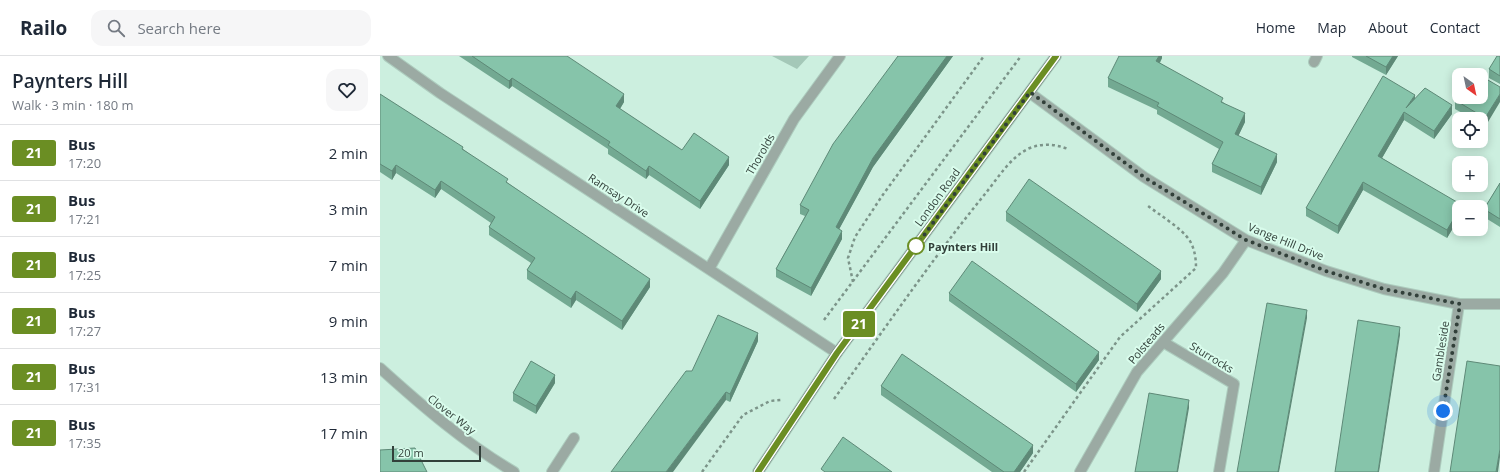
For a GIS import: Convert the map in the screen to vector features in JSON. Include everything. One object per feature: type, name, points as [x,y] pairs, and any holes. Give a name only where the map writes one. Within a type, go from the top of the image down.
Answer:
[{"type":"main road","name":"London Road","points":[[758,472],[837,353],[1056,56]]},
{"type":"street","name":"Ramsay Drive","points":[[388,56],[440,93],[837,353]]},
{"type":"street","name":"Thorolds","points":[[708,268],[794,119],[840,56]]},
{"type":"street","name":"Vange Hill Drive","points":[[1030,92],[1144,177],[1246,240],[1326,271],[1384,289],[1460,304],[1500,304]]},
{"type":"street","name":"Polsteads","points":[[1080,472],[1137,372],[1223,273],[1246,240]]},
{"type":"street","name":"Gambleside","points":[[1434,472],[1460,304]]},
{"type":"street","name":"Sturrocks","points":[[1162,342],[1234,384],[1219,472]]},
{"type":"street","name":"Clover Way","points":[[380,368],[415,400],[448,426],[494,460],[514,472]]},
{"type":"street","points":[[552,472],[574,438]]},
{"type":"path","points":[[853,282],[848,258],[854,237],[984,56]]},
{"type":"path","points":[[812,336],[1021,56]]},
{"type":"path","points":[[832,401],[963,222],[1014,159],[1029,149],[1046,144],[1058,145],[1073,150]]},
{"type":"path","points":[[1024,472],[1120,337],[1196,268],[1195,254],[1190,240],[1141,201]]},
{"type":"path","points":[[702,472],[743,414],[770,401],[809,396]]},
{"type":"green space","points":[[772,56],[809,56],[797,69]]},
{"type":"building","points":[[472,56],[567,56],[624,94],[616,106],[682,150],[694,133],[729,157],[700,201],[649,166],[646,171],[608,145],[610,142],[512,78],[509,81]]},
{"type":"building","points":[[898,56],[947,56],[873,158],[836,227],[842,231],[811,288],[776,269],[809,210],[800,205],[833,144]]},
{"type":"building","points":[[1119,56],[1159,56],[1156,61],[1223,98],[1221,102],[1245,113],[1235,134],[1277,154],[1261,187],[1212,164],[1223,142],[1157,106],[1159,103],[1108,78]]},
{"type":"building","points":[[1366,56],[1393,56],[1386,67]]},
{"type":"building","points":[[1497,56],[1500,56],[1500,76],[1489,69]]},
{"type":"building","points":[[1383,76],[1415,95],[1406,108],[1425,88],[1452,105],[1434,131],[1404,112],[1378,156],[1453,200],[1452,200],[1452,222],[1447,230],[1363,182],[1338,226],[1306,208]]},
{"type":"building","points":[[1488,80],[1500,87],[1500,94],[1488,113],[1475,112],[1462,104],[1488,104]]},
{"type":"building","points":[[380,94],[463,147],[462,149],[508,179],[506,182],[650,279],[622,321],[576,291],[571,299],[527,270],[535,258],[489,227],[495,217],[441,181],[435,190],[396,165],[392,171],[380,164]]},
{"type":"building","points":[[1029,179],[1161,271],[1137,304],[1006,212]]},
{"type":"building","points":[[1500,183],[1500,219],[1488,212],[1488,202]]},
{"type":"building","points":[[972,261],[1099,352],[1076,384],[949,293]]},
{"type":"building","points":[[1267,303],[1307,310],[1278,472],[1237,472]]},
{"type":"building","points":[[718,315],[758,333],[730,394],[726,392],[666,472],[611,472],[686,371],[692,371]]},
{"type":"building","points":[[1358,320],[1400,327],[1378,472],[1335,472]]},
{"type":"building","points":[[902,354],[1033,445],[1014,472],[1004,472],[881,386]]},
{"type":"building","points":[[531,361],[555,375],[536,406],[513,393]]},
{"type":"building","points":[[1467,361],[1500,366],[1500,449],[1496,472],[1450,472]]},
{"type":"building","points":[[1149,393],[1189,400],[1177,472],[1135,472]]},
{"type":"building","points":[[843,437],[892,472],[825,472],[821,469]]},
{"type":"building","points":[[415,448],[427,472],[380,472],[380,450]]},
{"type":"bus line","name":"21","points":[[758,472],[837,353],[1056,56]]},
{"type":"place","name":"Paynters Hill","points":[[916,246]]},
{"type":"route","points":[[916,246],[1030,92],[1144,177],[1246,240],[1326,271],[1384,289],[1460,304],[1443,411]]}]
